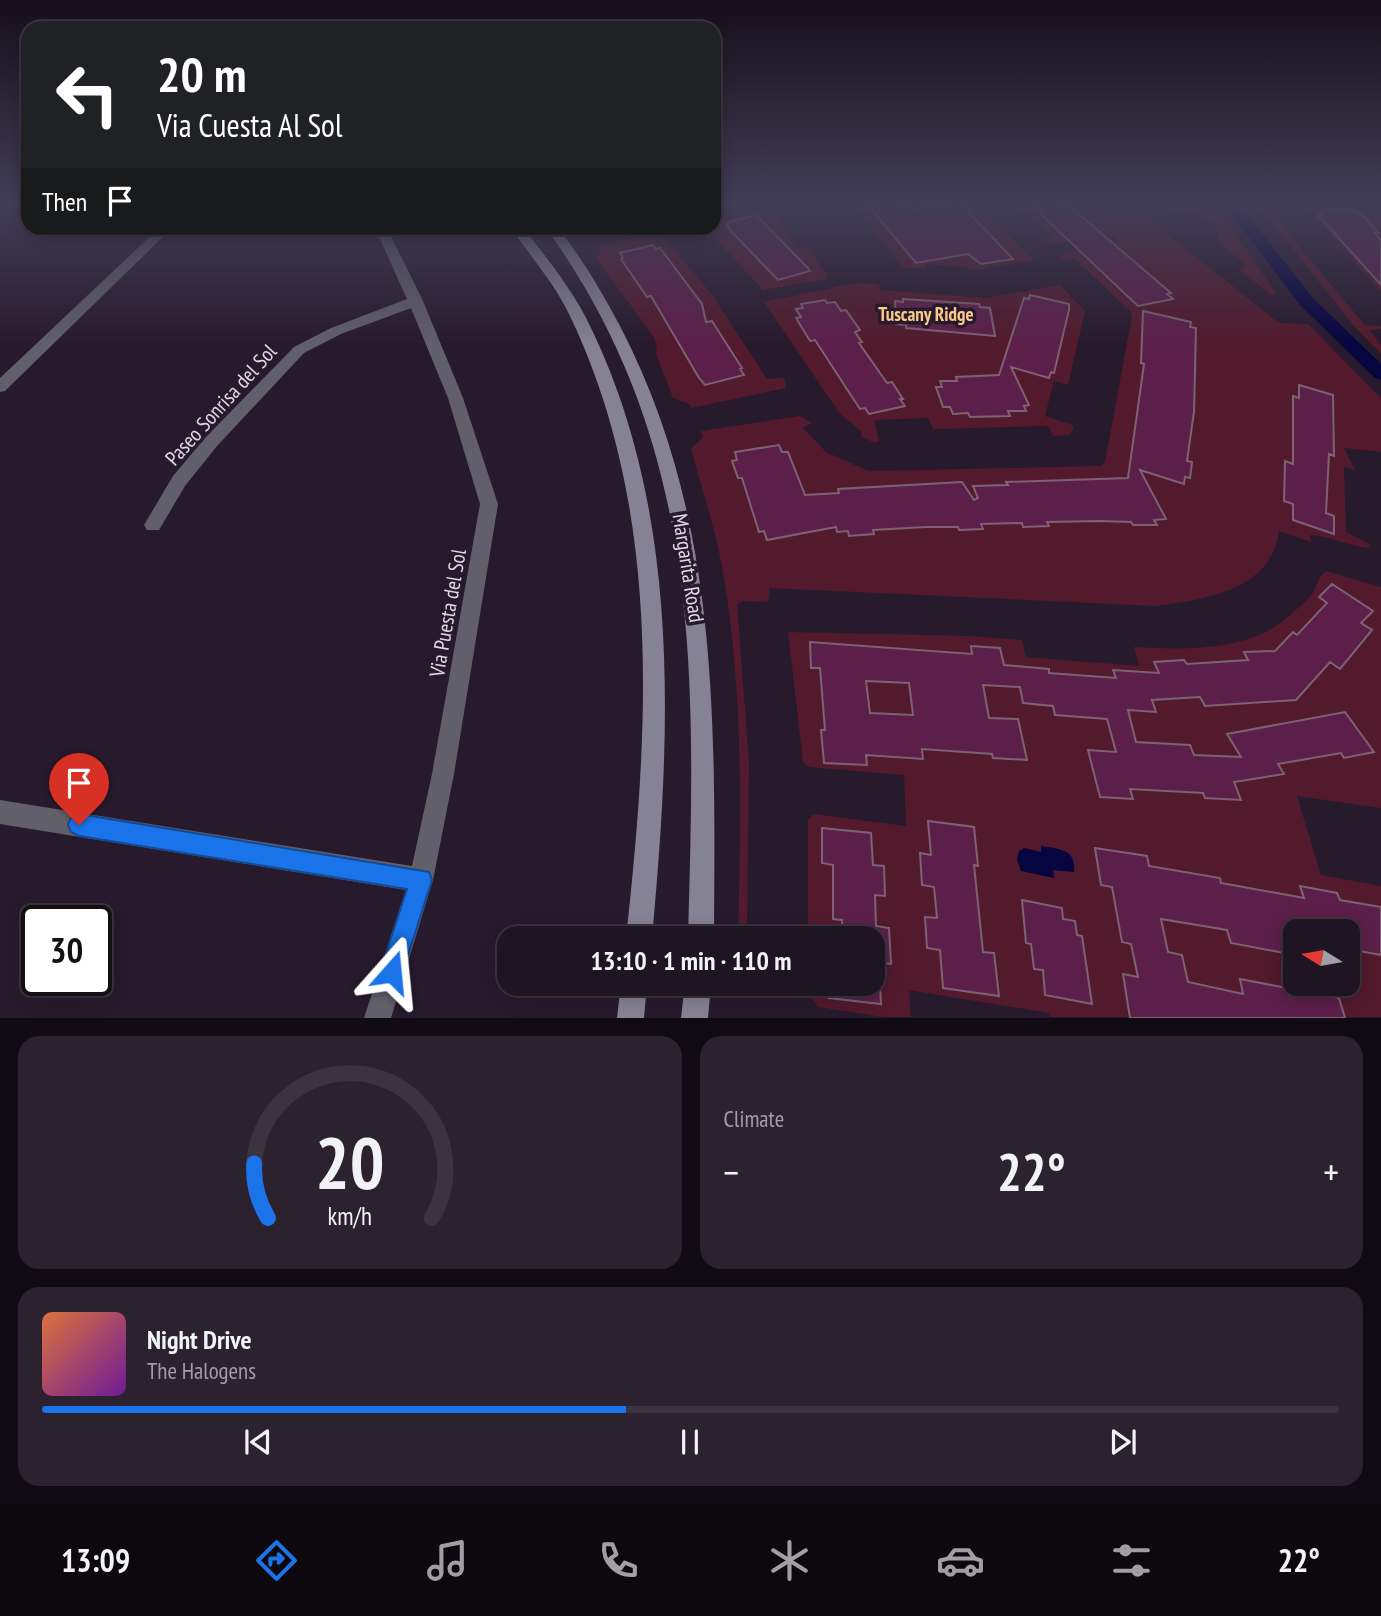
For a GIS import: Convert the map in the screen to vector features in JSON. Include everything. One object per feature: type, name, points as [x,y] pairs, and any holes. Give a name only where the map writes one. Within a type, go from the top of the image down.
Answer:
[{"type":"main road","name":"Margarita Road","points":[[532,250],[576,314],[600,368],[634,478],[652,600],[655,733],[640,926]]},
{"type":"main road","name":"Margarita Road","points":[[568,250],[634,364],[658,426],[672,474],[695,594],[704,721],[701,926]]},
{"type":"main road","points":[[630,1017],[633,996]]},
{"type":"main road","points":[[694,1017],[697,996]]},
{"type":"street","points":[[0,387],[144,250]]},
{"type":"street","name":"Via Puesta del Sol","points":[[377,1017],[421,880],[443,774],[489,504],[480,467],[416,301],[391,250]]},
{"type":"street","name":"Paseo Sonrisa del Sol","points":[[153,525],[179,481],[203,452],[299,350],[336,331],[416,301]]},
{"type":"street","points":[[0,812],[421,880]]},
{"type":"shaded area","points":[[602,250],[674,250],[713,296],[767,379],[784,378],[786,388],[691,408],[689,404],[673,398],[656,354],[657,345],[653,336],[596,258]]},
{"type":"shaded area","points":[[726,250],[810,250],[824,272],[828,272],[827,279],[763,290]]},
{"type":"shaded area","points":[[889,250],[1024,250],[1034,260],[970,271],[968,267],[925,264],[925,269],[903,268]]},
{"type":"shaded area","points":[[1081,250],[1187,250],[1279,323],[1308,324],[1381,398],[1381,452],[1344,448],[1355,470],[1344,467],[1346,532],[1370,544],[1368,548],[1361,547],[1310,535],[1311,542],[1279,531],[1273,551],[1263,567],[1250,579],[1215,595],[1156,606],[770,588],[768,602],[743,601],[737,604],[749,762],[747,926],[738,926],[740,755],[735,664],[720,557],[691,449],[703,437],[701,431],[800,416],[812,423],[803,428],[826,452],[866,470],[1101,466],[1105,462],[1132,316],[1130,311],[1074,258],[1063,260],[1060,257],[1066,252]]},
{"type":"shaded area","points":[[1227,250],[1246,250],[1277,295],[1271,295],[1240,270],[1246,264]]},
{"type":"shaded area","points":[[1265,250],[1272,250],[1332,324],[1324,324]]},
{"type":"shaded area","points":[[1293,250],[1302,250],[1365,325],[1381,326],[1381,329],[1370,330],[1381,345],[1381,354],[1353,325]]},
{"type":"shaded area","points":[[1344,250],[1349,250],[1358,260],[1364,260],[1381,282],[1381,292]]},
{"type":"shaded area","points":[[855,283],[879,284],[880,290],[986,298],[1060,285],[1085,311],[1068,385],[1054,381],[1045,416],[1073,425],[1069,435],[1053,436],[1048,426],[933,429],[928,418],[874,420],[879,441],[875,443],[862,437],[861,431],[840,414],[764,302]]},
{"type":"shaded area","points":[[1326,571],[1381,587],[1381,808],[1297,796],[1321,875],[1381,886],[1381,1017],[1050,1017],[1049,1013],[909,990],[911,1017],[884,1017],[819,1007],[812,999],[811,996],[885,996],[885,926],[808,926],[808,820],[814,814],[906,826],[904,775],[809,767],[803,762],[788,632],[970,636],[1022,640],[1026,657],[1139,666],[1134,647],[1216,646],[1255,636],[1273,628],[1307,600]]},
{"type":"shaded area","points":[[1041,846],[1060,849],[1070,854],[1074,872],[1053,870],[1054,878],[1021,871],[1017,860],[1019,851],[1024,848],[1041,852]]},
{"type":"building","points":[[634,250],[661,250],[702,304],[706,322],[712,321],[744,375],[705,385],[651,296],[647,297],[621,259],[623,258],[620,253]]},
{"type":"building","points":[[749,250],[790,250],[810,271],[778,280]]},
{"type":"building","points":[[905,250],[1004,250],[1013,259],[981,264],[968,254],[916,263]]},
{"type":"building","points":[[1078,250],[1120,250],[1171,293],[1167,294],[1173,299],[1138,306]]},
{"type":"building","points":[[1349,250],[1381,250],[1381,285]]},
{"type":"building","points":[[1030,295],[1069,304],[1069,310],[1054,373],[1051,372],[1049,378],[1011,367],[1029,405],[1024,406],[1026,411],[1008,411],[1010,416],[970,417],[968,413],[953,414],[950,407],[943,407],[936,387],[942,387],[940,381],[957,381],[956,377],[999,375],[1024,298],[1029,299]]},
{"type":"building","points":[[903,299],[979,304],[980,307],[990,308],[995,336],[906,328],[906,325],[896,324],[895,301],[903,302]]},
{"type":"building","points":[[825,300],[827,303],[835,302],[841,311],[846,310],[860,330],[855,332],[862,342],[859,343],[887,383],[892,382],[905,406],[869,414],[865,408],[860,409],[815,340],[810,341],[796,318],[801,317],[796,309],[803,308],[801,304]]},
{"type":"building","points":[[1143,311],[1191,322],[1190,327],[1196,328],[1194,412],[1187,461],[1192,462],[1190,478],[1185,477],[1184,484],[1140,470],[1166,519],[1154,520],[1157,525],[1099,521],[1047,522],[1049,526],[1023,527],[1022,523],[981,524],[983,529],[926,527],[873,530],[874,534],[849,536],[848,531],[837,532],[836,527],[767,540],[764,531],[759,532],[742,478],[738,478],[732,461],[737,460],[735,452],[779,445],[782,452],[788,452],[805,495],[839,493],[838,489],[962,482],[974,500],[978,498],[973,486],[1008,485],[1006,482],[1128,478],[1144,364],[1141,363]]},
{"type":"building","points":[[1299,385],[1333,395],[1334,456],[1329,454],[1326,513],[1334,516],[1334,534],[1293,520],[1293,504],[1284,501],[1285,461],[1293,464],[1293,396],[1299,398]]},
{"type":"building","points":[[1332,584],[1373,611],[1361,623],[1372,630],[1340,669],[1330,662],[1296,700],[1205,706],[1200,697],[1152,700],[1156,712],[1128,710],[1136,742],[1190,745],[1194,755],[1241,757],[1227,734],[1345,712],[1374,752],[1344,758],[1341,753],[1278,764],[1284,774],[1234,782],[1241,800],[1205,798],[1203,793],[1130,789],[1133,799],[1100,797],[1088,750],[1116,752],[1107,719],[1055,715],[1053,706],[1023,703],[1020,687],[983,685],[989,718],[1018,719],[1027,760],[993,758],[992,754],[922,749],[923,759],[866,755],[867,765],[824,763],[821,730],[825,730],[820,668],[811,668],[810,642],[972,654],[971,646],[1000,648],[1004,665],[1049,669],[1049,673],[1116,678],[1113,670],[1159,673],[1154,662],[1184,660],[1187,664],[1248,660],[1244,652],[1275,651],[1293,632],[1297,635],[1327,603],[1319,597]],"holes":[[[866,681],[909,683],[913,715],[870,713]]]},
{"type":"building","points":[[928,821],[974,827],[978,866],[974,865],[983,952],[994,953],[999,996],[943,988],[940,950],[927,948],[925,917],[937,918],[934,887],[922,885],[920,853],[931,855]]},
{"type":"building","points":[[822,828],[871,833],[873,865],[884,866],[885,896],[875,895],[876,926],[842,926],[842,920],[833,919],[833,865],[822,863]]},
{"type":"building","points":[[1095,848],[1147,856],[1149,866],[1220,878],[1221,883],[1304,898],[1300,886],[1337,893],[1340,900],[1381,907],[1381,955],[1360,951],[1360,919],[1283,919],[1283,953],[1231,943],[1227,930],[1161,919],[1168,952],[1182,955],[1188,982],[1243,994],[1240,979],[1283,987],[1283,996],[1339,998],[1345,1018],[1130,1018],[1123,974],[1138,977],[1131,944],[1122,942],[1112,887],[1101,885]]},
{"type":"building","points":[[1022,900],[1062,908],[1063,919],[1075,921],[1077,935],[1082,936],[1092,1004],[1045,995],[1043,970],[1034,969],[1031,944],[1026,943]]},
{"type":"building","points":[[885,927],[889,928],[891,964],[885,963]]},
{"type":"building","points":[[881,996],[881,1004],[829,998]]},
{"type":"waterway","points":[[1266,250],[1307,302],[1381,374]]},
{"type":"district","name":"Tuscany Ridge","points":[[926,314]]},
{"type":"route","points":[[79,825],[421,880],[392,972]]}]
